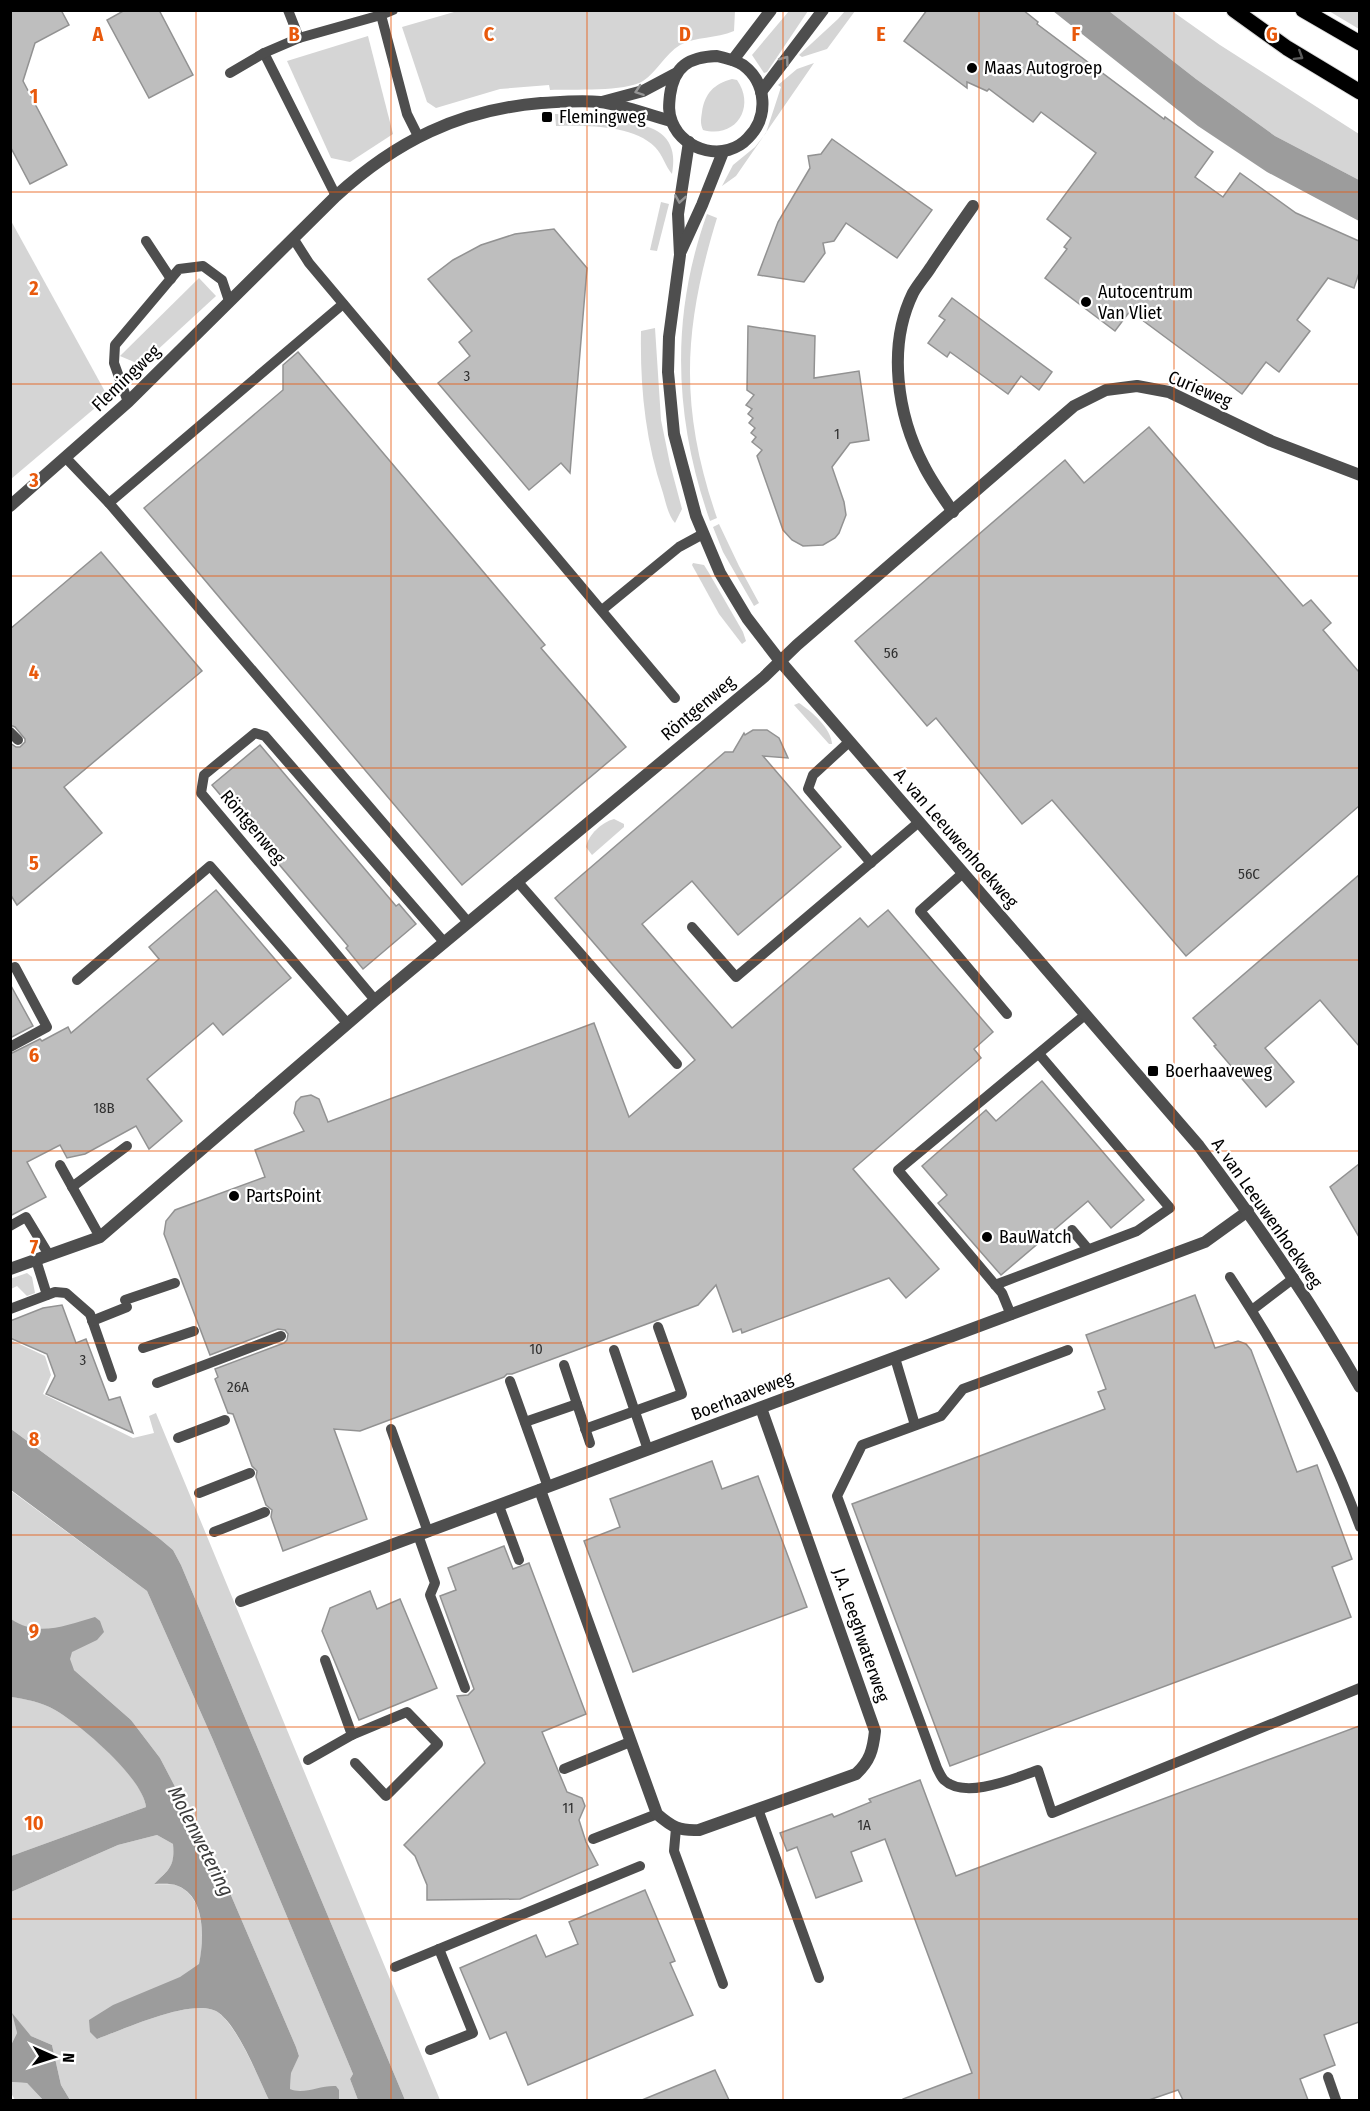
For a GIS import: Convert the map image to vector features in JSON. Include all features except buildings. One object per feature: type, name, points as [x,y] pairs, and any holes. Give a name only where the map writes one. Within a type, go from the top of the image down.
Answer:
[{"type":"main road","points":[[1234,10],[1287,48],[1359,92]]},
{"type":"main road","points":[[1302,10],[1359,43]]},
{"type":"street","points":[[733,60],[771,10]]},
{"type":"street","points":[[761,92],[823,10]]},
{"type":"street","points":[[717,56],[733,60],[751,72],[761,92],[763,105],[761,118],[755,130],[741,144],[723,152],[711,152],[699,148],[682,137],[671,121],[669,109],[675,74],[686,63],[701,57],[717,56]]},
{"type":"street","name":"Flemingweg","points":[[601,102],[643,91],[675,74]]},
{"type":"street","name":"Flemingweg","points":[[10,506],[128,402],[336,195],[362,172],[392,151],[418,136],[456,120],[509,106],[562,101],[601,102],[671,121]]},
{"type":"street","name":"A. van Leeuwenhoekweg","points":[[689,142],[678,214],[680,255],[669,337],[671,405],[674,434],[683,472],[696,516],[720,573],[747,618],[780,662],[1198,1146],[1248,1211],[1294,1278],[1359,1387]]},
{"type":"street","name":"A. van Leeuwenhoekweg","points":[[680,255],[723,152]]},
{"type":"street","points":[[953,512],[924,466],[913,443],[899,388],[898,358],[902,326],[913,293],[973,206]]},
{"type":"street","name":"Curieweg","points":[[780,662],[1074,406],[1106,390],[1137,386],[1169,392],[1271,441],[1359,475]]},
{"type":"street","name":"Röntgenweg","points":[[10,1269],[100,1237],[347,1023],[780,662]]},
{"type":"street","name":"Boerhaaveweg","points":[[241,1601],[1205,1242],[1248,1211]]},
{"type":"street","name":"J.A. Leeghwaterweg","points":[[676,1828],[682,1831],[699,1830],[856,1774],[867,1764],[873,1749],[875,1731],[761,1408]]},
{"type":"street","points":[[544,1489],[630,1742],[657,1814],[676,1828]]},
{"type":"lane","points":[[288,10],[299,38]]},
{"type":"lane","points":[[230,73],[264,53],[299,38],[393,10]]},
{"type":"lane","points":[[381,15],[407,114],[418,136]]},
{"type":"lane","points":[[264,53],[336,195]]},
{"type":"lane","points":[[293,238],[309,263],[343,304],[675,698]]},
{"type":"lane","points":[[146,241],[171,279]]},
{"type":"lane","points":[[128,402],[114,363],[115,345],[179,269],[203,266],[222,280],[229,301]]},
{"type":"lane","points":[[110,503],[343,304]]},
{"type":"lane","points":[[66,458],[110,503],[468,922]]},
{"type":"lane","points":[[602,610],[679,547],[703,534]]},
{"type":"lane","name":"Röntgenweg","points":[[375,1000],[201,793],[204,775],[255,733],[265,736],[444,942]]},
{"type":"lane","points":[[849,742],[813,775],[808,789],[871,863]]},
{"type":"lane","points":[[692,927],[736,977],[919,822]]},
{"type":"lane","points":[[78,980],[210,866],[347,1023]]},
{"type":"lane","points":[[963,873],[920,911],[1007,1014]]},
{"type":"lane","points":[[517,881],[677,1064]]},
{"type":"lane","points":[[10,1047],[47,1028],[15,967]]},
{"type":"lane","points":[[1011,1315],[1002,1293],[898,1170],[1085,1015]]},
{"type":"lane","points":[[995,1285],[1137,1231],[1170,1208],[1039,1054]]},
{"type":"lane","points":[[72,1187],[127,1146]]},
{"type":"lane","points":[[60,1165],[100,1237]]},
{"type":"lane","points":[[10,1226],[26,1217],[43,1258],[47,1295]]},
{"type":"lane","points":[[1072,1230],[1088,1249]]},
{"type":"lane","points":[[1230,1277],[1252,1310],[1326,1445],[1359,1527]]},
{"type":"lane","points":[[1252,1310],[1294,1278]]},
{"type":"lane","points":[[92,1321],[175,1283]]},
{"type":"lane","points":[[10,1309],[55,1292],[66,1293],[90,1314],[112,1377]]},
{"type":"lane","points":[[585,1429],[682,1394],[658,1327]]},
{"type":"lane","points":[[143,1348],[194,1331]]},
{"type":"lane","points":[[157,1383],[281,1336]]},
{"type":"lane","points":[[614,1350],[648,1450]]},
{"type":"lane","points":[[1068,1350],[963,1389],[941,1416],[862,1445],[837,1496],[936,1768],[945,1781],[962,1788],[986,1787],[1038,1770],[1052,1813],[1359,1688]]},
{"type":"lane","points":[[895,1358],[915,1425]]},
{"type":"lane","points":[[564,1365],[590,1443]]},
{"type":"lane","points":[[510,1381],[525,1422],[544,1489]]},
{"type":"lane","points":[[525,1422],[577,1404]]},
{"type":"lane","points":[[178,1438],[225,1420]]},
{"type":"lane","points":[[391,1429],[423,1534],[435,1583],[430,1595],[465,1688]]},
{"type":"lane","points":[[199,1493],[250,1473]]},
{"type":"lane","points":[[499,1506],[519,1560]]},
{"type":"lane","points":[[214,1532],[266,1512]]},
{"type":"lane","points":[[325,1660],[352,1735]]},
{"type":"lane","points":[[308,1760],[352,1735],[407,1712],[438,1744],[386,1796],[355,1763]]},
{"type":"lane","points":[[564,1769],[630,1742]]},
{"type":"lane","points":[[758,1809],[819,1978]]},
{"type":"lane","points":[[593,1839],[657,1814]]},
{"type":"lane","points":[[676,1828],[674,1851],[723,1984]]},
{"type":"lane","points":[[395,1967],[640,1866]]},
{"type":"lane","points":[[430,2050],[473,2033],[439,1949]]},
{"type":"lane","points":[[1328,2077],[1336,2100]]},
{"type":"shaded area","points":[[461,10],[735,11],[734,31],[680,45],[648,77],[635,85],[598,89],[550,90],[549,85],[500,89],[436,108],[427,102],[402,27]]},
{"type":"shaded area","points":[[789,11],[808,11],[767,72],[764,73],[752,55]]},
{"type":"shaded area","points":[[845,11],[855,11],[827,49],[802,57],[799,55],[838,19]]},
{"type":"shaded area","points":[[1109,11],[1172,11],[1220,45],[1359,134],[1359,180],[1275,136],[1196,79]]},
{"type":"shaded area","points":[[1329,11],[1359,11],[1359,29]]},
{"type":"shaded area","points":[[368,36],[393,134],[350,162],[331,158],[287,61]]},
{"type":"shaded area","points":[[814,63],[766,132],[781,87],[778,85],[797,69]]},
{"type":"shaded area","points":[[732,79],[737,80],[744,100],[739,118],[725,130],[715,132],[703,130],[701,123],[703,105],[708,95],[715,87]]},
{"type":"shaded area","points":[[555,114],[589,114],[641,122],[641,125],[664,136],[668,142],[673,156],[672,174],[658,150],[635,134],[608,128],[556,126]]},
{"type":"shaded area","points":[[763,136],[736,176],[722,186],[733,165],[755,147]]},
{"type":"shaded area","points":[[661,202],[669,204],[657,251],[650,250]]},
{"type":"shaded area","points":[[707,214],[717,218],[697,296],[690,368],[691,404],[696,440],[717,518],[710,521],[689,444],[683,406],[681,368],[682,329],[687,291],[695,253]]},
{"type":"shaded area","points":[[10,219],[108,397],[11,479],[10,479]]},
{"type":"shaded area","points":[[199,278],[216,296],[141,365],[120,356]]},
{"type":"shaded area","points":[[655,328],[661,420],[682,509],[675,523],[668,509],[652,453],[643,392],[641,331]]},
{"type":"shaded area","points":[[719,524],[759,603],[754,606],[723,552],[713,527]]},
{"type":"shaded area","points":[[693,563],[704,565],[709,573],[743,632],[746,641],[742,644],[719,614]]},
{"type":"shaded area","points":[[799,703],[824,726],[832,744],[829,744],[794,705]]},
{"type":"shaded area","points":[[614,819],[624,824],[624,827],[592,855],[586,847],[587,842],[600,826]]},
{"type":"shaded area","points":[[27,1273],[32,1277],[35,1293],[27,1296],[17,1286],[11,1289],[10,1279]]},
{"type":"shaded area","points":[[11,1340],[45,1356],[51,1375],[43,1394],[133,1438],[154,1433],[149,1416],[156,1413],[440,2100],[405,2100],[173,1550],[11,1429]]},
{"type":"shaded area","points":[[10,1490],[147,1591],[213,1740],[353,2074],[350,2079],[358,2100],[301,2100],[290,2089],[291,2072],[299,2056],[296,2047],[227,1886],[160,1758],[131,1720],[11,1619]]},
{"type":"shaded area","points":[[11,1697],[45,1705],[80,1727],[123,1767],[134,1781],[146,1807],[11,1856]]},
{"type":"shaded area","points":[[157,1835],[173,1844],[173,1858],[168,1870],[154,1884],[178,1886],[194,1900],[202,1932],[199,1965],[97,2039],[177,2011],[194,2008],[208,2009],[219,2013],[234,2030],[269,2100],[70,2100],[61,2085],[52,2045],[31,2036],[13,2015],[17,2033],[11,2045],[11,1892],[118,1845]]},
{"type":"shaded area","points":[[10,2082],[27,2083],[43,2100],[15,2100],[11,2093]]},
{"type":"water","points":[[1053,11],[1109,11],[1196,79],[1275,136],[1359,180],[1359,221],[1267,172],[1198,126]]},
{"type":"water","points":[[11,1429],[173,1550],[405,2100],[358,2100],[350,2079],[353,2074],[213,1740],[147,1591],[11,1490]]},
{"type":"water","name":"Molenwetering","points":[[95,1617],[100,1621],[104,1632],[97,1640],[72,1652],[70,1659],[74,1670],[131,1720],[160,1758],[227,1886],[299,2056],[291,2073],[290,2089],[301,2091],[336,2086],[339,2090],[339,2100],[269,2100],[234,2030],[219,2013],[208,2009],[194,2008],[177,2011],[97,2039],[90,2032],[89,2020],[113,2005],[180,1977],[199,1964],[202,1932],[201,1920],[194,1899],[178,1886],[154,1884],[172,1863],[173,1844],[157,1835],[118,1845],[11,1892],[11,1856],[146,1807],[142,1795],[123,1768],[80,1727],[50,1707],[11,1697],[11,1619],[21,1625],[42,1629]]},
{"type":"water","points":[[12,2013],[31,2036],[52,2045],[61,2085],[70,2100],[43,2100],[27,2083],[11,2082],[11,2045],[17,2033]]},
{"type":"place","name":"Maas Autogroep","points":[[972,68]]},
{"type":"place","name":"Flemingweg","points":[[547,117]]},
{"type":"place","name":"Autocentrum Van Vliet","points":[[1086,302]]},
{"type":"place","name":"Boerhaaveweg","points":[[1153,1071]]},
{"type":"place","name":"PartsPoint","points":[[234,1196]]},
{"type":"place","name":"BauWatch","points":[[987,1237]]}]
